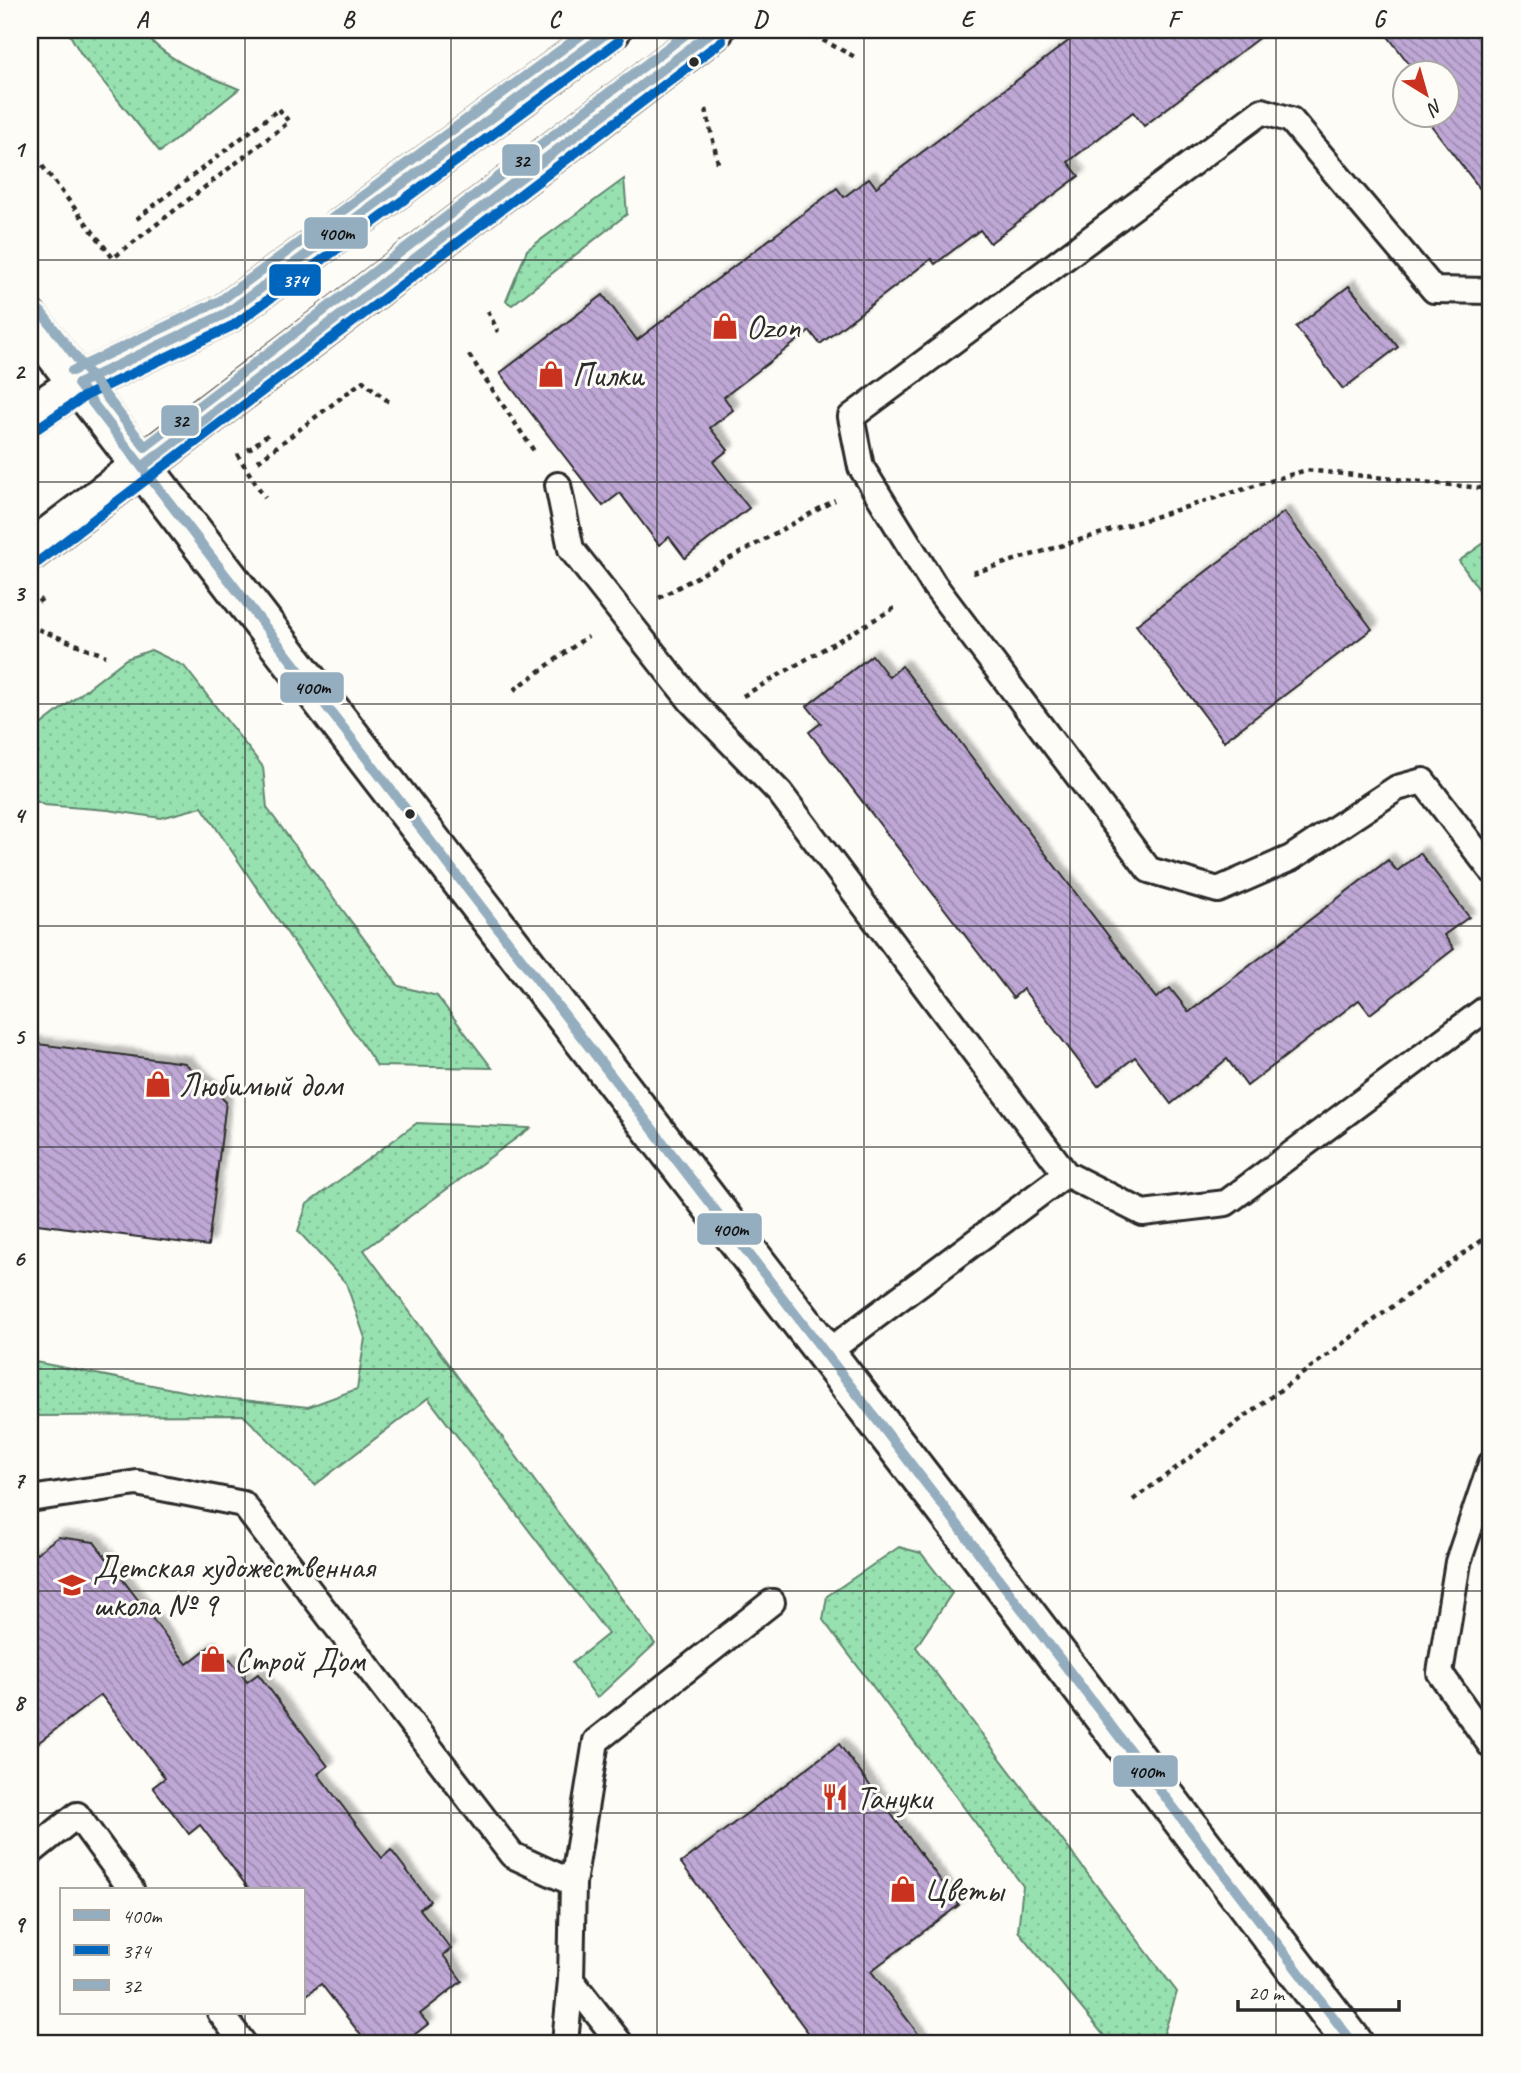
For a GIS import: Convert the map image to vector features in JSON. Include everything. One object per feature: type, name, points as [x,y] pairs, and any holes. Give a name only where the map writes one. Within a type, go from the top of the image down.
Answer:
[{"type":"main road","points":[[30,416],[78,384],[227,313],[611,30]]},
{"type":"main road","points":[[30,551],[714,30]]},
{"type":"main road","points":[[30,321],[1353,2043]]},
{"type":"lane","points":[[1491,291],[1434,290],[1291,120],[1262,111],[851,417],[861,467],[934,585],[1149,870],[1219,890],[1291,858],[1397,788],[1423,781],[1491,870]]},
{"type":"lane","points":[[558,485],[571,549],[691,701],[780,793],[1066,1174],[1143,1213],[1226,1203],[1491,1005]]},
{"type":"lane","points":[[825,1354],[1066,1174]]},
{"type":"lane","points":[[1491,1464],[1458,1562],[1440,1674],[1491,1746]]},
{"type":"lane","points":[[30,1499],[137,1483],[243,1504],[512,1855],[573,1883]]},
{"type":"lane","points":[[565,2043],[571,1980],[573,1883],[596,1741],[772,1602]]},
{"type":"lane","points":[[30,1853],[77,1815],[130,1888]]},
{"type":"lane","points":[[571,1980],[620,2043]]},
{"type":"lane","points":[[221,2014],[243,2043]]},
{"type":"path","points":[[806,31],[855,57]]},
{"type":"path","points":[[30,150],[113,258],[289,122],[279,109],[134,221]]},
{"type":"path","points":[[706,109],[718,163]]},
{"type":"path","points":[[488,311],[498,332]]},
{"type":"path","points":[[258,461],[363,381],[389,402]]},
{"type":"path","points":[[236,452],[265,498]]},
{"type":"path","points":[[514,690],[620,612],[649,604],[870,481]]},
{"type":"path","points":[[30,632],[35,628],[106,656]]},
{"type":"path","points":[[1133,1500],[1491,1233]]},
{"type":"green space","points":[[67,30],[141,30],[174,58],[239,89],[160,152],[81,54]]},
{"type":"green space","points":[[624,179],[627,214],[512,305],[506,301],[527,250]]},
{"type":"green space","points":[[1491,538],[1491,607],[1459,561]]},
{"type":"green space","points":[[151,650],[184,666],[263,767],[267,808],[399,986],[437,996],[492,1068],[377,1066],[202,807],[161,818],[44,805],[30,798],[30,733],[126,659]]},
{"type":"green space","points":[[417,1123],[530,1128],[364,1250],[655,1644],[597,1698],[572,1663],[608,1634],[428,1398],[315,1485],[243,1415],[30,1416],[30,1361],[213,1397],[308,1407],[357,1389],[365,1338],[346,1283],[298,1231],[307,1204]]},
{"type":"green space","points":[[899,1547],[921,1553],[952,1593],[916,1647],[1177,1992],[1161,2043],[1110,2043],[1018,1931],[1023,1886],[823,1620],[827,1596]]},
{"type":"building","points":[[1083,30],[1269,30],[1144,126],[1133,112],[1068,162],[1079,176],[990,243],[980,230],[935,264],[931,259],[820,344],[810,331],[724,397],[733,410],[710,428],[728,450],[713,462],[749,508],[685,558],[669,537],[659,545],[620,493],[603,506],[500,373],[603,295],[637,340],[837,188],[844,197],[869,178],[876,187]]},
{"type":"building","points":[[1383,30],[1491,30],[1491,203],[1435,130],[1462,130],[1462,60],[1406,60]]},
{"type":"building","points":[[1349,286],[1398,347],[1343,389],[1296,327]]},
{"type":"building","points":[[1284,512],[1372,629],[1224,741],[1136,625]]},
{"type":"building","points":[[872,655],[889,677],[902,666],[1156,998],[1170,988],[1189,1012],[1388,860],[1397,871],[1420,853],[1469,917],[1444,935],[1454,949],[1370,1014],[1359,1000],[1247,1086],[1227,1059],[1171,1104],[1135,1057],[1098,1086],[1023,989],[1013,998],[809,732],[821,723],[807,706]]},
{"type":"building","points":[[30,1043],[185,1063],[226,1102],[208,1246],[30,1223]]},
{"type":"building","points":[[58,1537],[94,1542],[187,1664],[209,1647],[222,1665],[230,1659],[247,1682],[258,1674],[328,1766],[318,1774],[382,1858],[391,1850],[430,1901],[420,1909],[451,1949],[443,1955],[462,1981],[420,2014],[428,2024],[404,2043],[367,2043],[321,1984],[304,1997],[304,1888],[248,1888],[200,1825],[189,1834],[153,1787],[165,1778],[101,1695],[30,1749],[30,1558]]},
{"type":"building","points":[[839,1744],[959,1905],[871,1971],[925,2043],[816,2043],[681,1863]]},
{"type":"transit line","name":"32","points":[[72,371],[220,301],[588,30]]},
{"type":"transit line","name":"400т","points":[[611,30],[227,313],[78,384],[944,1507],[1353,2043]]},
{"type":"transit line","name":"32","points":[[41,312],[145,447],[691,30]]},
{"type":"transit line","name":"400т","points":[[142,467],[714,30]]},
{"type":"transit line","name":"374","points":[[38,428],[85,396],[234,325],[619,41]]},
{"type":"transit line","name":"374","points":[[38,562],[722,41]]},
{"type":"place","name":"Ozon","points":[[725,326]]},
{"type":"place","name":"Пилки","points":[[551,374]]},
{"type":"place","name":"Любимый дом","points":[[158,1084]]},
{"type":"place","name":"Детская художественная школа № 9","points":[[72,1585]]},
{"type":"place","name":"Строй Дом","points":[[213,1659]]},
{"type":"place","name":"Тануки","points":[[835,1797]]},
{"type":"place","name":"Цветы","points":[[903,1889]]}]
